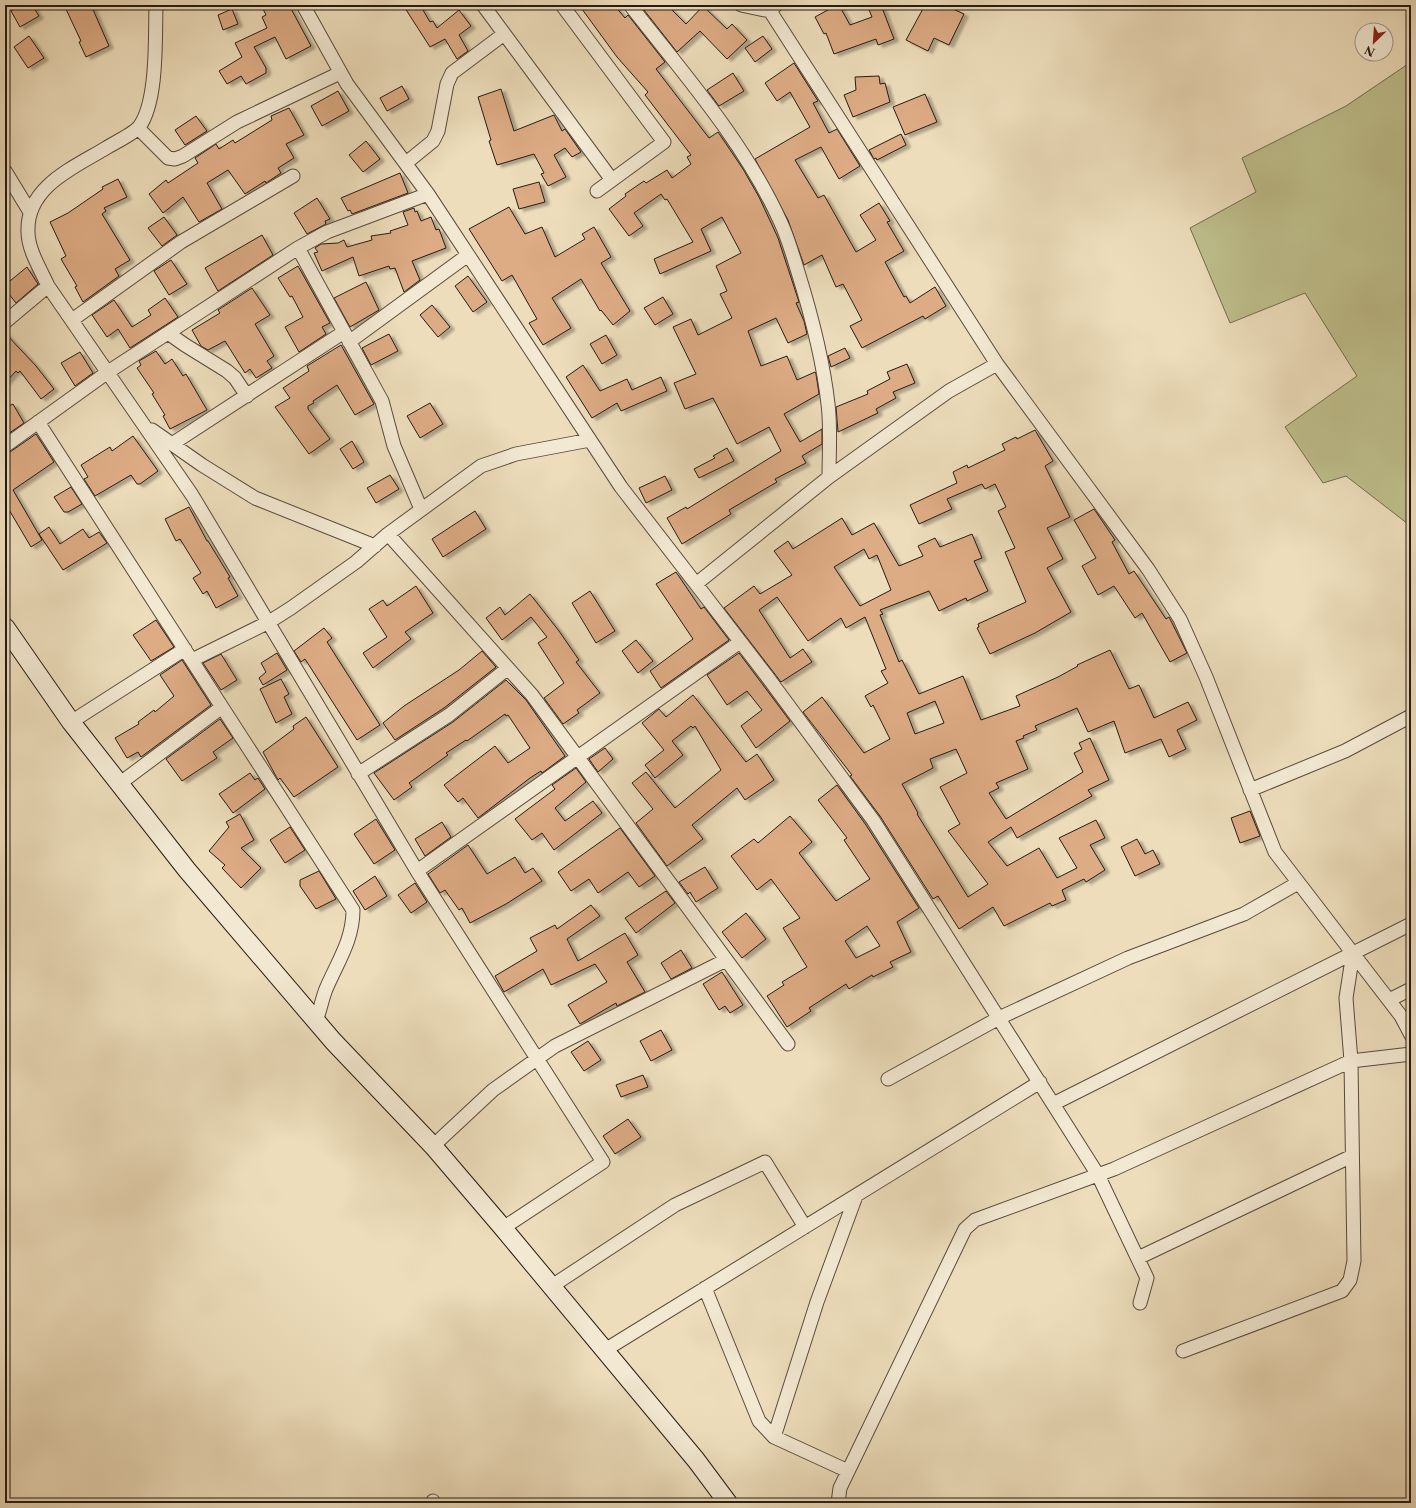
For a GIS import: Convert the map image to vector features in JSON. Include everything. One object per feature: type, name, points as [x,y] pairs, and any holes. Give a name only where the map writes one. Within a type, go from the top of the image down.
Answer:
[{"type":"street","points":[[156,5],[153,80],[148,110],[138,128],[53,181],[38,195],[30,212],[28,232],[32,250],[48,286],[192,495],[417,871],[603,1162],[503,1228]]},
{"type":"street","points":[[303,5],[347,84],[428,194],[621,486],[873,820],[1098,1175],[1147,1278],[1140,1303]]},
{"type":"street","points":[[483,5],[612,180]]},
{"type":"street","points":[[562,5],[664,142],[597,191]]},
{"type":"street","points":[[630,5],[736,144],[764,190],[782,224],[803,288],[822,371],[828,410],[829,477]]},
{"type":"street","points":[[741,5],[773,8],[997,364],[1148,569],[1180,619],[1275,852],[1401,1016],[1411,1035]]},
{"type":"street","points":[[406,163],[433,141],[438,131],[447,84],[452,73],[504,34]]},
{"type":"street","points":[[138,128],[168,158],[175,159],[184,156],[236,122],[340,73]]},
{"type":"street","points":[[6,173],[30,212]]},
{"type":"street","points":[[72,320],[181,242],[294,176]]},
{"type":"street","points":[[5,446],[108,372],[298,248],[327,232],[428,194]]},
{"type":"street","points":[[298,248],[382,401],[394,446],[421,509]]},
{"type":"street","points":[[172,444],[247,396],[347,337],[468,255]]},
{"type":"street","points":[[5,322],[48,286]]},
{"type":"street","points":[[168,333],[227,371],[235,378],[247,396]]},
{"type":"street","points":[[696,584],[829,477],[949,391],[997,364]]},
{"type":"street","points":[[38,422],[353,910],[353,927],[326,990],[316,1021]]},
{"type":"street","points":[[145,425],[255,498],[375,546]]},
{"type":"street","points":[[192,660],[269,622],[292,608],[356,562],[388,534],[481,466],[516,454],[590,440]]},
{"type":"street","points":[[388,534],[532,695],[788,1044]]},
{"type":"street","points":[[5,627],[71,722],[187,870],[316,1021],[433,1146],[552,1286],[696,1460],[728,1503]]},
{"type":"street","points":[[417,871],[740,642]]},
{"type":"street","points":[[71,722],[185,649]]},
{"type":"street","points":[[358,774],[449,715],[508,668]]},
{"type":"street","points":[[119,784],[222,707]]},
{"type":"street","points":[[1250,790],[1345,751],[1411,716]]},
{"type":"street","points":[[888,1079],[998,1018],[1128,958],[1244,914],[1298,883]]},
{"type":"street","points":[[1053,1104],[1411,924]]},
{"type":"street","points":[[1182,1351],[1342,1291],[1350,1280],[1354,1261],[1351,1061],[1346,998],[1353,953]]},
{"type":"street","points":[[433,1146],[492,1090],[555,1046],[726,960]]},
{"type":"street","points":[[1389,1000],[1411,989]]},
{"type":"street","points":[[838,1503],[840,1488],[965,1229],[975,1220],[1098,1175],[1351,1061],[1411,1054]]},
{"type":"street","points":[[605,1350],[1040,1082]]},
{"type":"street","points":[[1138,1258],[1352,1156]]},
{"type":"street","points":[[552,1286],[675,1205],[765,1162],[806,1227]]},
{"type":"street","points":[[774,1436],[817,1302],[856,1196]]},
{"type":"street","points":[[706,1288],[759,1421],[774,1436],[848,1471]]},
{"type":"green space","points":[[1411,62],[1411,521],[1408,524],[1346,476],[1323,483],[1285,427],[1357,376],[1305,293],[1230,323],[1190,228],[1256,192],[1242,158],[1346,106]]},
{"type":"building","points":[[22,5],[32,5],[39,16],[20,27],[11,11]]},
{"type":"building","points":[[64,5],[91,5],[109,46],[86,57],[79,42],[81,41]]},
{"type":"building","points":[[261,5],[289,5],[311,46],[286,59],[275,37],[254,47],[266,68],[266,73],[246,84],[241,76],[227,84],[219,71],[242,57],[235,43],[267,28],[262,17],[266,15]]},
{"type":"building","points":[[403,5],[420,5],[430,22],[433,21],[437,28],[459,10],[471,26],[459,35],[468,51],[457,59],[445,39],[430,47]]},
{"type":"building","points":[[579,5],[614,5],[625,18],[628,15],[665,62],[656,69],[709,138],[718,132],[743,169],[759,197],[778,238],[799,302],[796,303],[804,321],[807,334],[788,343],[776,318],[748,331],[761,366],[787,356],[797,380],[815,372],[816,374],[819,394],[784,414],[800,442],[822,429],[822,444],[802,456],[806,463],[775,479],[777,482],[729,510],[731,514],[682,544],[667,518],[686,507],[687,509],[781,451],[769,427],[737,444],[713,398],[685,409],[674,383],[696,374],[673,327],[691,319],[698,335],[732,318],[720,294],[727,291],[716,266],[741,253],[722,217],[701,229],[711,251],[660,274],[654,259],[693,242],[667,199],[665,200],[661,194],[634,213],[643,226],[629,236],[609,209],[626,196],[625,194],[644,181],[646,183],[667,170],[672,178],[691,164],[687,157],[691,155],[645,95],[648,92],[617,57]]},
{"type":"building","points":[[640,5],[667,5],[686,24],[703,6],[727,29],[732,24],[747,40],[727,59],[700,31],[677,52]]},
{"type":"building","points":[[839,5],[850,25],[872,17],[867,5],[881,5],[894,39],[878,45],[876,39],[834,54],[826,33],[824,34],[815,17]]},
{"type":"building","points":[[925,5],[944,5],[964,14],[949,45],[934,38],[928,51],[906,40]]},
{"type":"building","points":[[232,9],[238,24],[223,30],[218,15]]},
{"type":"building","points":[[29,36],[44,58],[28,68],[14,47]]},
{"type":"building","points":[[763,36],[772,49],[755,62],[745,48]]},
{"type":"building","points":[[794,63],[818,101],[813,103],[829,133],[837,129],[860,166],[839,179],[821,147],[795,160],[818,198],[824,195],[856,252],[876,240],[860,215],[879,203],[890,221],[887,222],[904,251],[885,262],[904,297],[906,296],[910,303],[935,287],[946,306],[925,319],[923,316],[862,348],[850,326],[862,320],[843,284],[836,287],[822,255],[804,265],[788,220],[755,159],[810,127],[790,92],[777,101],[765,83]]},
{"type":"building","points":[[733,73],[744,91],[719,106],[707,90]]},
{"type":"building","points":[[879,76],[880,84],[885,83],[890,102],[853,117],[844,95],[856,90],[855,77]]},
{"type":"building","points":[[402,86],[409,99],[387,111],[380,98]]},
{"type":"building","points":[[501,89],[514,131],[554,115],[562,131],[565,129],[581,152],[572,157],[565,148],[554,155],[566,177],[548,186],[541,174],[544,173],[534,154],[497,165],[489,141],[491,140],[478,97]]},
{"type":"building","points":[[338,91],[349,111],[322,126],[311,106]]},
{"type":"building","points":[[925,94],[937,122],[905,135],[893,107]]},
{"type":"building","points":[[289,108],[304,135],[286,144],[294,158],[278,168],[281,173],[266,183],[265,181],[245,194],[228,170],[207,183],[222,209],[199,222],[183,197],[163,213],[149,194],[166,180],[168,183],[198,163],[195,158],[216,144],[219,149],[233,140],[235,143],[272,120],[271,116]]},
{"type":"building","points":[[196,116],[207,131],[185,145],[175,130]]},
{"type":"building","points":[[901,134],[906,145],[877,160],[876,158],[874,159],[869,150]]},
{"type":"building","points":[[366,141],[380,159],[363,172],[349,155]]},
{"type":"building","points":[[400,173],[408,193],[352,214],[350,210],[348,211],[341,198]]},
{"type":"building","points":[[118,179],[127,197],[104,208],[106,211],[102,214],[130,260],[115,269],[119,276],[83,302],[75,287],[77,286],[61,259],[66,256],[50,222],[68,213],[103,189],[102,187]]},
{"type":"building","points":[[539,182],[545,202],[519,209],[513,189]]},
{"type":"building","points":[[317,198],[330,219],[325,221],[326,224],[307,234],[294,213]]},
{"type":"building","points":[[509,207],[525,234],[542,227],[555,257],[585,239],[582,234],[594,227],[611,257],[601,263],[630,311],[613,325],[601,310],[600,311],[581,279],[552,298],[571,328],[543,345],[529,323],[537,319],[512,275],[502,281],[469,229]]},
{"type":"building","points":[[414,208],[415,212],[417,211],[421,221],[431,217],[436,230],[439,229],[446,248],[412,261],[420,280],[404,292],[395,268],[390,269],[389,266],[359,276],[353,257],[322,271],[314,253],[318,252],[315,248],[321,244],[338,243],[344,240],[347,247],[372,240],[371,236],[391,233],[390,231],[408,225],[403,212]]},
{"type":"building","points":[[164,217],[177,235],[162,246],[148,228]]},
{"type":"building","points":[[262,235],[273,255],[218,291],[205,268]]},
{"type":"building","points":[[171,260],[187,284],[169,295],[154,271]]},
{"type":"building","points":[[298,266],[330,323],[322,327],[326,334],[299,352],[285,327],[303,317],[292,296],[290,297],[278,278]]},
{"type":"building","points":[[27,267],[38,284],[16,303],[5,289],[5,285]]},
{"type":"building","points":[[468,276],[487,302],[473,312],[455,286]]},
{"type":"building","points":[[366,282],[379,310],[350,327],[334,298]]},
{"type":"building","points":[[252,288],[270,315],[255,324],[274,356],[267,361],[272,368],[256,378],[250,369],[245,373],[225,341],[208,350],[201,346],[192,330],[220,313],[218,310]]},
{"type":"building","points":[[663,297],[673,314],[655,325],[644,308]]},
{"type":"building","points":[[165,298],[178,317],[130,348],[118,329],[107,337],[92,315],[114,300],[132,327],[151,315],[148,310]]},
{"type":"building","points":[[432,305],[450,327],[438,337],[420,315]]},
{"type":"building","points":[[5,333],[36,366],[54,389],[41,399],[20,371],[18,373],[16,371],[5,383]]},
{"type":"building","points":[[389,334],[398,351],[371,365],[362,348]]},
{"type":"building","points":[[606,335],[617,355],[602,364],[590,344]]},
{"type":"building","points":[[341,345],[374,404],[355,415],[337,385],[313,401],[314,403],[308,406],[308,409],[330,439],[309,454],[275,407],[290,398],[283,388],[309,371],[307,366]]},
{"type":"building","points":[[845,348],[850,358],[831,367],[828,356]]},
{"type":"building","points":[[156,351],[165,364],[172,359],[183,376],[186,374],[207,410],[170,429],[163,416],[165,415],[152,394],[154,393],[137,368],[141,365],[139,361]]},
{"type":"building","points":[[80,352],[93,373],[75,386],[61,363]]},
{"type":"building","points":[[907,364],[915,383],[893,392],[896,398],[876,409],[878,413],[838,432],[836,407],[868,394],[867,391],[890,379],[887,372]]},
{"type":"building","points":[[583,365],[600,391],[627,379],[632,390],[661,377],[667,391],[621,411],[617,403],[592,418],[566,377]]},
{"type":"building","points":[[430,403],[443,424],[420,438],[407,416]]},
{"type":"building","points":[[13,404],[24,423],[5,436],[5,408]]},
{"type":"building","points":[[1035,430],[1053,461],[1045,466],[1070,517],[1047,528],[1063,559],[1047,568],[1071,612],[1035,633],[990,654],[977,628],[979,627],[978,624],[1026,602],[1005,552],[1015,548],[998,511],[1006,507],[995,484],[985,489],[982,484],[947,499],[952,509],[919,524],[910,505],[957,483],[953,472],[967,465],[968,468],[1005,450],[1002,444],[1016,437],[1017,439]]},
{"type":"building","points":[[36,434],[54,462],[13,490],[42,540],[31,547],[5,503],[5,454]]},
{"type":"building","points":[[133,436],[158,471],[140,484],[137,484],[131,475],[95,496],[84,479],[88,477],[81,465],[110,447],[112,451]]},
{"type":"building","points":[[352,441],[364,462],[353,469],[340,449]]},
{"type":"building","points":[[727,448],[734,461],[699,478],[694,469],[715,458],[713,456]]},
{"type":"building","points":[[390,475],[399,489],[376,503],[367,488]]},
{"type":"building","points":[[665,476],[672,490],[646,503],[639,488]]},
{"type":"building","points":[[71,487],[82,504],[68,512],[64,512],[54,497]]},
{"type":"building","points":[[189,507],[207,541],[230,577],[228,578],[238,596],[216,608],[207,591],[203,594],[193,578],[201,573],[180,539],[176,541],[165,519]]},
{"type":"building","points":[[1094,509],[1115,540],[1112,542],[1129,574],[1134,571],[1166,619],[1169,617],[1187,653],[1170,662],[1142,613],[1135,618],[1114,586],[1098,595],[1082,566],[1096,558],[1074,520]]},
{"type":"building","points":[[475,511],[486,529],[443,557],[432,539]]},
{"type":"building","points":[[842,518],[852,535],[874,523],[899,566],[923,556],[918,546],[935,538],[940,547],[972,534],[982,558],[974,561],[988,591],[967,601],[966,598],[939,611],[929,591],[880,610],[883,614],[880,615],[899,662],[902,660],[919,694],[963,676],[981,720],[1020,706],[1016,696],[1058,677],[1078,666],[1077,665],[1110,650],[1129,689],[1139,685],[1154,718],[1188,702],[1197,720],[1177,730],[1186,749],[1169,757],[1161,739],[1125,753],[1114,721],[1088,732],[1077,708],[1035,726],[1037,730],[1016,741],[1028,769],[996,783],[999,788],[989,793],[1006,819],[1083,772],[1074,753],[1082,749],[1079,743],[1090,738],[1109,780],[1088,790],[1092,796],[1017,838],[1011,827],[988,842],[1007,866],[1039,848],[1057,878],[1077,868],[1059,838],[1096,820],[1105,838],[1090,845],[1105,870],[1086,882],[1084,879],[1062,890],[1066,900],[1052,906],[1050,903],[1004,926],[993,907],[959,929],[938,896],[933,899],[880,816],[850,776],[852,775],[803,712],[822,697],[864,753],[890,739],[873,705],[871,707],[865,696],[888,683],[881,671],[886,669],[865,617],[846,628],[841,618],[808,641],[777,597],[759,610],[790,658],[803,649],[812,662],[781,682],[724,608],[754,586],[760,594],[792,575],[774,551],[788,541],[793,549]],"holes":[[[864,549],[869,559],[877,555],[891,590],[860,606],[834,567]],[[935,701],[944,723],[915,734],[907,713]],[[956,749],[967,773],[940,787],[960,824],[948,831],[988,884],[968,897],[917,814],[918,813],[902,784],[933,768],[930,759]]]},
{"type":"building","points":[[49,527],[60,544],[83,529],[89,538],[99,532],[107,543],[63,570],[39,534]]},
{"type":"building","points":[[676,572],[701,609],[704,607],[729,640],[661,688],[650,671],[693,639],[656,584]]},
{"type":"building","points":[[416,586],[433,613],[405,632],[411,639],[373,668],[363,653],[387,637],[369,609],[383,600],[387,606]]},
{"type":"building","points":[[590,591],[615,631],[596,643],[572,603]]},
{"type":"building","points":[[530,594],[559,631],[579,660],[576,662],[600,693],[577,710],[579,713],[563,724],[544,698],[564,683],[538,643],[547,637],[531,617],[502,640],[486,618],[500,607],[505,615]]},
{"type":"building","points":[[156,620],[174,647],[151,661],[133,635]]},
{"type":"building","points":[[324,628],[332,638],[327,642],[380,725],[357,740],[305,659],[301,662],[294,651]]},
{"type":"building","points":[[636,640],[653,661],[638,673],[622,651]]},
{"type":"building","points":[[482,651],[496,667],[444,708],[395,740],[383,723],[404,706],[459,670]]},
{"type":"building","points":[[277,653],[287,670],[263,685],[259,678],[266,672],[261,663]]},
{"type":"building","points":[[739,653],[790,721],[756,748],[741,726],[762,710],[747,691],[727,705],[707,675]]},
{"type":"building","points":[[221,654],[237,680],[221,690],[203,663]]},
{"type":"building","points":[[182,660],[211,705],[141,757],[138,752],[127,758],[115,738],[139,724],[138,722],[154,710],[155,712],[174,696],[160,675]]},
{"type":"building","points":[[281,679],[289,694],[284,697],[292,714],[276,723],[260,689]]},
{"type":"building","points":[[506,680],[526,700],[565,756],[542,773],[541,771],[530,778],[478,818],[463,798],[458,802],[444,785],[495,746],[508,763],[530,748],[508,715],[506,716],[505,714],[467,741],[466,740],[446,753],[448,755],[409,783],[412,787],[394,800],[374,773],[453,722]]},
{"type":"building","points":[[693,695],[746,762],[757,754],[774,780],[745,800],[737,788],[692,825],[703,839],[667,866],[636,823],[653,809],[632,783],[646,772],[675,808],[721,770],[695,726],[693,728],[691,726],[672,741],[683,755],[655,778],[645,765],[664,750],[642,723],[659,709],[666,717]]},
{"type":"building","points":[[306,717],[338,767],[294,797],[280,778],[278,780],[263,752],[294,729],[293,726]]},
{"type":"building","points":[[220,719],[233,738],[213,752],[217,758],[182,781],[166,759]]},
{"type":"building","points":[[605,748],[613,759],[598,772],[589,759]]},
{"type":"building","points":[[576,768],[586,782],[555,808],[565,821],[593,801],[602,813],[554,850],[542,833],[532,840],[515,819],[555,789],[552,785]]},
{"type":"building","points":[[250,773],[255,780],[258,778],[265,789],[233,813],[219,794]]},
{"type":"building","points":[[837,785],[866,825],[919,908],[897,922],[911,952],[890,962],[893,967],[873,977],[872,975],[849,989],[846,984],[809,1008],[811,1011],[787,1027],[767,996],[784,985],[782,982],[807,967],[783,928],[800,918],[771,879],[757,890],[731,856],[754,839],[758,843],[790,816],[812,842],[799,853],[836,901],[870,879],[844,840],[847,838],[818,800]],"holes":[[[867,926],[880,946],[856,958],[845,941]]]},
{"type":"building","points":[[1250,811],[1260,836],[1240,843],[1231,818]]},
{"type":"building","points":[[240,814],[254,840],[241,848],[261,868],[241,888],[222,868],[225,865],[209,851],[229,827],[226,822]]},
{"type":"building","points":[[376,819],[395,850],[374,864],[354,834]]},
{"type":"building","points":[[442,822],[451,837],[425,856],[415,839]]},
{"type":"building","points":[[290,827],[305,850],[285,863],[270,840]]},
{"type":"building","points":[[620,828],[655,876],[639,887],[628,872],[598,893],[589,879],[571,891],[558,872]]},
{"type":"building","points":[[1137,839],[1145,854],[1153,850],[1160,864],[1135,876],[1121,847]]},
{"type":"building","points":[[468,845],[487,874],[515,857],[525,873],[533,868],[542,881],[506,904],[470,923],[462,908],[459,910],[445,890],[440,893],[428,874]]},
{"type":"building","points":[[705,867],[718,888],[696,902],[690,892],[688,894],[679,882]]},
{"type":"building","points":[[319,871],[336,899],[316,909],[300,886],[300,880]]},
{"type":"building","points":[[375,876],[387,896],[365,910],[353,891]]},
{"type":"building","points":[[415,883],[427,902],[411,913],[398,895]]},
{"type":"building","points":[[666,891],[675,903],[636,933],[625,918]]},
{"type":"building","points":[[591,905],[600,916],[567,939],[578,961],[625,933],[638,955],[627,962],[645,992],[617,1006],[616,1003],[580,1024],[568,1005],[607,982],[595,964],[551,985],[543,969],[504,992],[495,976],[537,951],[530,938],[555,925],[557,929]]},
{"type":"building","points":[[746,913],[766,939],[742,958],[722,932]]},
{"type":"building","points":[[681,950],[692,968],[671,979],[661,963]]},
{"type":"building","points":[[722,972],[743,1005],[730,1013],[725,1006],[719,1010],[703,984]]},
{"type":"building","points":[[661,1030],[672,1050],[651,1061],[640,1041]]},
{"type":"building","points":[[588,1041],[601,1060],[584,1071],[571,1052]]},
{"type":"building","points":[[643,1075],[648,1087],[621,1097],[616,1085]]},
{"type":"building","points":[[628,1119],[641,1137],[615,1154],[603,1136]]}]
